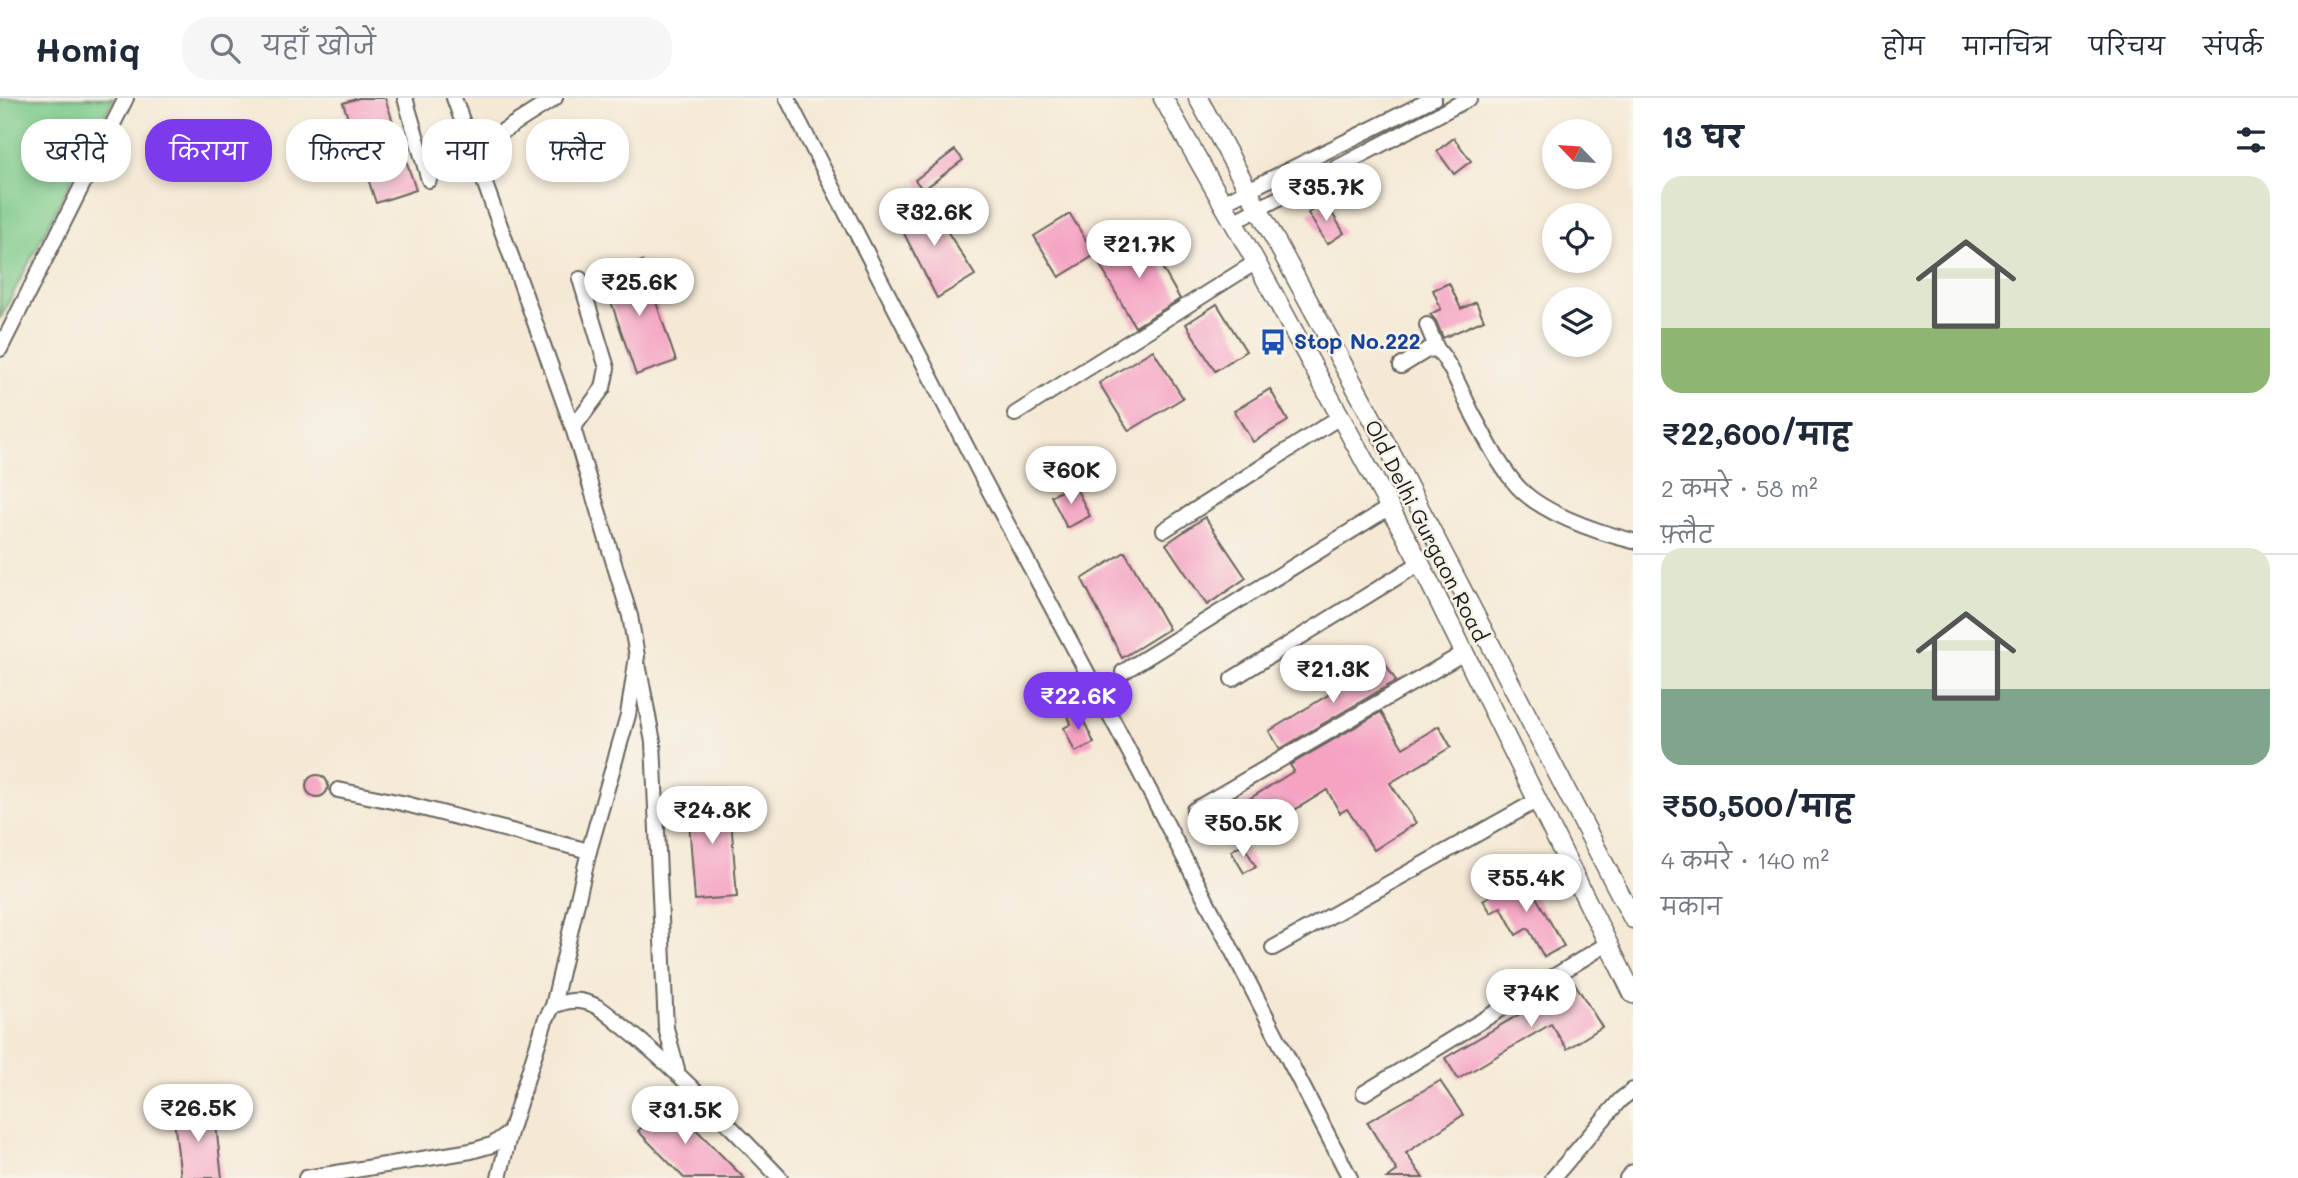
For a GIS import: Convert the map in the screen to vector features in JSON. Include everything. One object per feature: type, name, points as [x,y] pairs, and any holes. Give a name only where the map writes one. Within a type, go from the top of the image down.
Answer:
[{"type":"main road","name":"Old Delhi Gurgaon Road","points":[[1163,98],[1420,563],[1633,994]]},
{"type":"main road","name":"Old Delhi Gurgaon Road","points":[[1198,98],[1396,463],[1633,919]]},
{"type":"street","points":[[0,349],[125,98]]},
{"type":"street","points":[[405,98],[422,156]]},
{"type":"street","points":[[454,98],[462,119]]},
{"type":"street","points":[[512,125],[555,98]]},
{"type":"street","points":[[787,98],[982,477],[1119,732],[1350,1178]]},
{"type":"street","points":[[1222,203],[1434,98]]},
{"type":"street","points":[[1233,222],[1470,98]]},
{"type":"street","points":[[485,182],[573,428],[630,616],[653,742],[666,1028],[678,1073]]},
{"type":"street","points":[[1015,414],[1256,262]]},
{"type":"street","points":[[573,428],[603,388],[607,368],[580,278]]},
{"type":"street","points":[[1427,325],[1437,349],[1491,448],[1514,483],[1526,495],[1553,511],[1597,530],[1633,541]]},
{"type":"street","points":[[1401,366],[1427,351],[1437,349]]},
{"type":"street","points":[[1164,530],[1341,416]]},
{"type":"street","points":[[1123,672],[1390,506]]},
{"type":"street","points":[[1232,679],[1420,563]]},
{"type":"street","points":[[1194,810],[1464,653]]},
{"type":"street","points":[[499,1178],[510,1132],[545,1021],[553,1006],[589,851],[628,715],[637,656]]},
{"type":"street","points":[[338,790],[402,803],[589,851]]},
{"type":"street","points":[[1273,948],[1536,801]]},
{"type":"street","points":[[1364,1093],[1607,944]]},
{"type":"street","points":[[553,1006],[569,1000],[586,1002],[604,1011],[678,1073],[780,1178]]},
{"type":"street","points":[[1553,1178],[1606,1115],[1633,1090]]},
{"type":"street","points":[[306,1178],[471,1151],[492,1145],[510,1132]]},
{"type":"street","points":[[1627,1178],[1633,1172]]},
{"type":"green space","points":[[0,98],[114,98],[103,119],[21,119],[21,182],[71,182],[0,319]]},
{"type":"building","points":[[359,98],[385,98],[392,119],[348,119],[343,103]]},
{"type":"building","points":[[1454,138],[1471,161],[1454,174],[1437,151]]},
{"type":"building","points":[[955,150],[963,160],[923,190],[915,180]]},
{"type":"building","points":[[408,166],[416,190],[376,203],[369,182],[408,182]]},
{"type":"building","points":[[926,198],[975,275],[937,298],[894,214]]},
{"type":"building","points":[[1326,203],[1344,233],[1327,244],[1308,213]]},
{"type":"building","points":[[1070,214],[1095,255],[1059,277],[1034,236]]},
{"type":"building","points":[[1143,234],[1180,299],[1135,327],[1097,260]]},
{"type":"building","points":[[642,261],[676,361],[636,375],[602,275]]},
{"type":"building","points":[[1449,283],[1461,309],[1476,302],[1484,320],[1443,338],[1430,314],[1441,309],[1433,290]]},
{"type":"building","points":[[1217,304],[1246,351],[1215,371],[1186,324]]},
{"type":"building","points":[[1153,350],[1183,398],[1129,431],[1099,383]]},
{"type":"building","points":[[1270,389],[1288,421],[1253,442],[1234,411]]},
{"type":"building","points":[[1074,484],[1090,516],[1067,528],[1051,496]]},
{"type":"building","points":[[1205,517],[1246,578],[1207,605],[1166,544]]},
{"type":"building","points":[[1125,552],[1169,629],[1122,658],[1082,579]]},
{"type":"building","points":[[1384,661],[1396,681],[1280,749],[1269,731]]},
{"type":"building","points":[[1079,710],[1094,743],[1075,752],[1064,728],[1071,724],[1068,716]]},
{"type":"building","points":[[1381,712],[1403,748],[1439,726],[1451,747],[1390,783],[1416,823],[1374,850],[1347,809],[1340,813],[1327,790],[1243,842],[1225,814],[1294,771],[1290,765]]},
{"type":"building","points":[[317,775],[325,778],[328,786],[325,794],[317,797],[309,794],[306,786],[309,778]]},
{"type":"building","points":[[729,792],[737,897],[695,900],[687,795]]},
{"type":"building","points":[[1243,844],[1256,867],[1244,873],[1231,851]]},
{"type":"building","points":[[1524,876],[1564,946],[1544,957],[1528,928],[1516,935],[1501,907],[1491,913],[1483,900]]},
{"type":"building","points":[[1574,982],[1602,1027],[1567,1049],[1551,1024],[1458,1079],[1445,1058]]},
{"type":"building","points":[[1440,1081],[1463,1115],[1406,1153],[1423,1178],[1387,1178],[1397,1171],[1367,1122]]},
{"type":"building","points":[[668,1101],[744,1178],[684,1178],[638,1131]]},
{"type":"building","points":[[214,1108],[222,1178],[181,1178],[173,1112]]},
{"type":"place","name":"Stop No.222","points":[[1273,342]]}]
